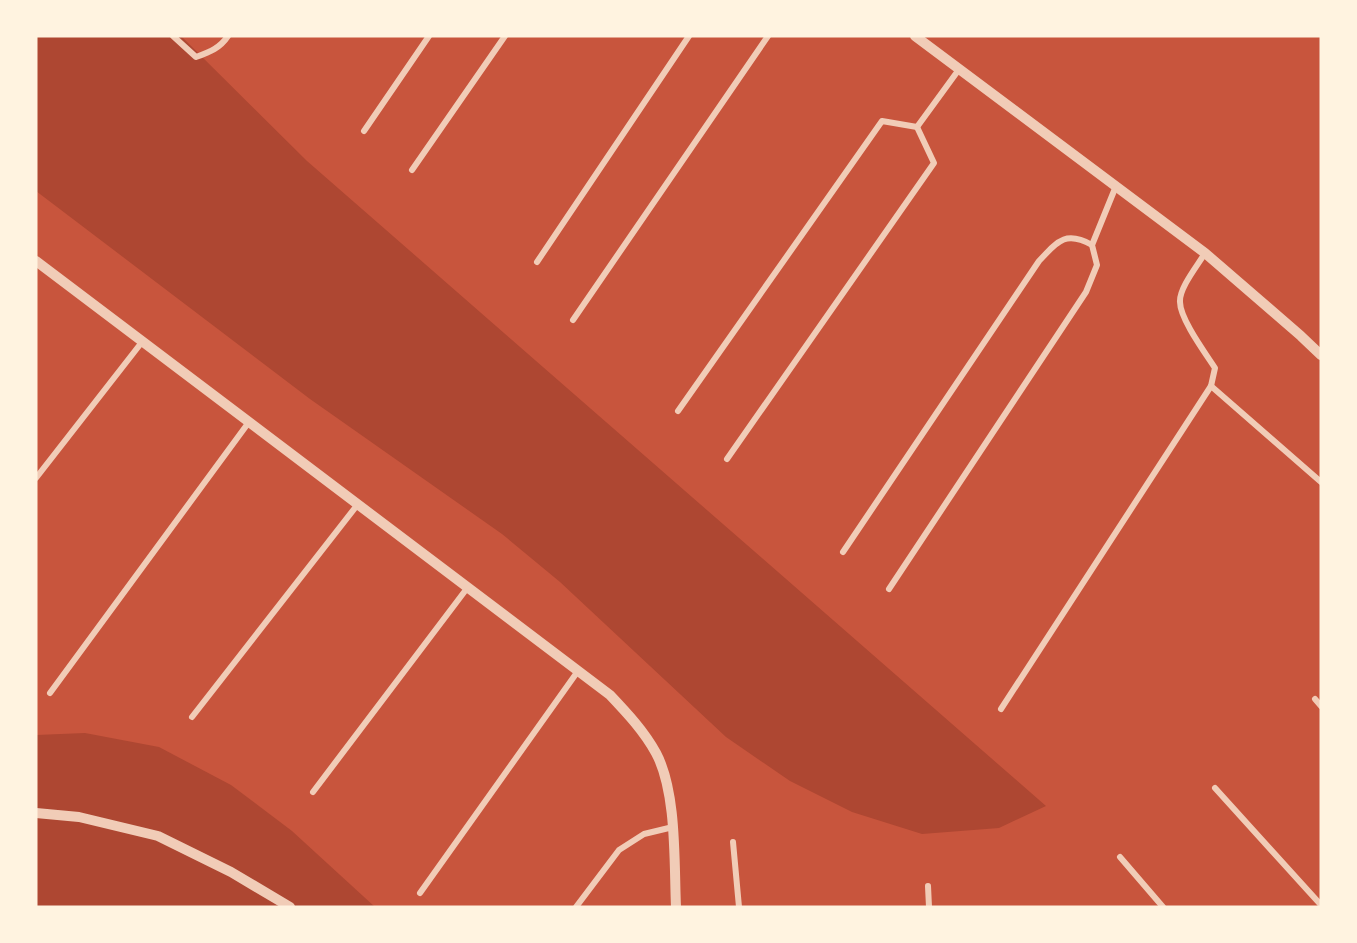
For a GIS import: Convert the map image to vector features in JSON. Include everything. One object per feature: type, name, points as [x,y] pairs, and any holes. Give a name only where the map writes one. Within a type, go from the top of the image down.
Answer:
[{"type":"street","points":[[173,36],[196,57],[221,45],[228,36]]},
{"type":"street","points":[[364,132],[429,36]]},
{"type":"street","points":[[412,170],[505,36]]},
{"type":"street","points":[[537,262],[688,36]]},
{"type":"street","points":[[573,320],[768,36]]},
{"type":"street","points":[[915,36],[1205,253],[1321,356]]},
{"type":"street","points":[[917,127],[960,68]]},
{"type":"street","points":[[678,411],[882,122],[917,127]]},
{"type":"street","points":[[727,459],[934,163],[917,127]]},
{"type":"street","points":[[889,589],[1086,292],[1097,266],[1092,245],[1116,186]]},
{"type":"street","points":[[843,552],[1039,261],[1058,242],[1078,237],[1092,245]]},
{"type":"street","points":[[1001,710],[1211,386],[1215,368],[1190,329],[1180,302],[1186,282],[1205,253]]},
{"type":"street","points":[[36,261],[610,695],[639,727],[657,754],[667,784],[673,827],[676,907]]},
{"type":"street","points":[[36,478],[142,342]]},
{"type":"street","points":[[1211,386],[1321,482]]},
{"type":"street","points":[[50,693],[249,422]]},
{"type":"street","points":[[192,717],[358,504]]},
{"type":"street","points":[[313,792],[468,587]]},
{"type":"street","points":[[420,893],[578,671]]},
{"type":"street","points":[[1315,699],[1321,706]]},
{"type":"street","points":[[1215,788],[1321,905]]},
{"type":"street","points":[[36,813],[79,817],[158,836],[231,872],[290,907]]},
{"type":"street","points":[[576,907],[620,850],[644,834],[673,827]]},
{"type":"street","points":[[733,842],[739,907]]},
{"type":"street","points":[[1120,857],[1163,907]]},
{"type":"street","points":[[928,886],[929,907]]},
{"type":"shaded area","points":[[36,36],[181,36],[307,161],[1046,806],[999,828],[922,834],[852,812],[790,781],[726,737],[560,582],[502,534],[310,399],[36,191]]},
{"type":"shaded area","points":[[85,733],[159,747],[231,785],[292,831],[375,907],[36,907],[36,735]]}]
